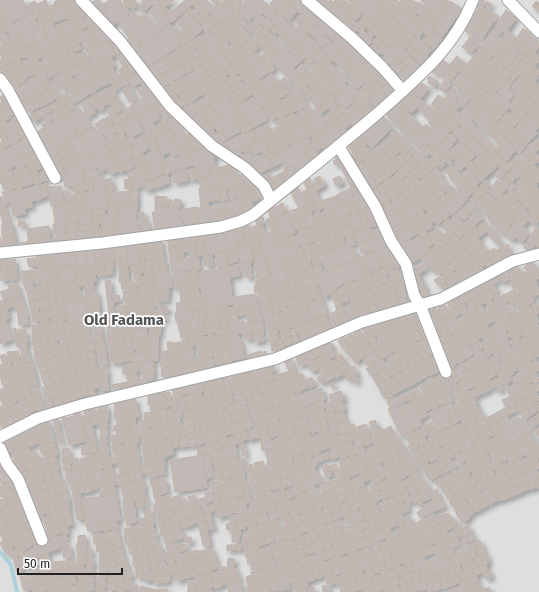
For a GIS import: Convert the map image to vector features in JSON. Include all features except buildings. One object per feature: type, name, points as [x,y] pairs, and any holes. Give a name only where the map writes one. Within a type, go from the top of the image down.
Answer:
[{"type":"street","points":[[80,0],[120,41],[170,106],[212,146],[245,168],[264,186],[271,200]]},
{"type":"street","points":[[307,0],[352,38],[382,67],[403,91]]},
{"type":"street","points":[[0,253],[102,243],[221,227],[241,221],[253,215],[339,147],[432,66],[466,16],[472,0]]},
{"type":"street","points":[[508,0],[539,32]]},
{"type":"street","points":[[0,79],[4,93],[55,178]]},
{"type":"street","points":[[339,147],[375,206],[391,241],[406,264],[414,295],[420,305],[446,372]]},
{"type":"street","points":[[0,437],[38,418],[85,404],[274,359],[362,322],[441,299],[513,261],[539,254]]},
{"type":"street","points":[[0,448],[7,464],[18,479],[42,540]]},
{"type":"shaded area","points":[[0,0],[539,0],[539,592],[0,592]]},
{"type":"waterway","points":[[0,552],[11,565],[17,592]]},
{"type":"district","name":"Old Fadama","points":[[124,320]]}]
